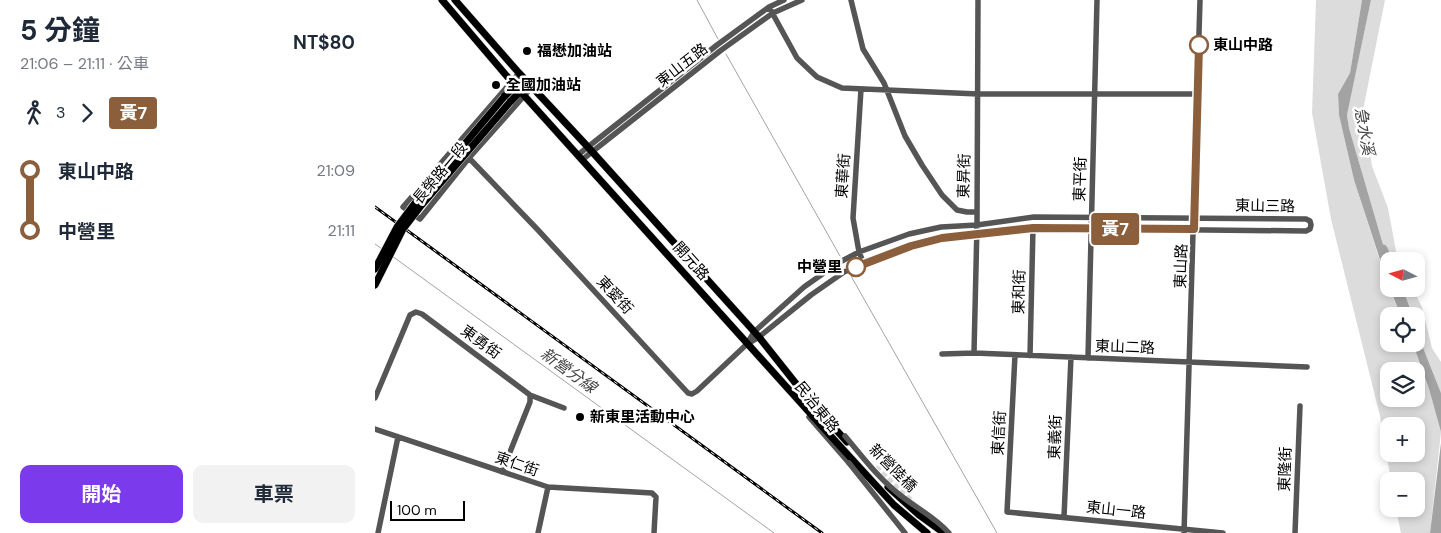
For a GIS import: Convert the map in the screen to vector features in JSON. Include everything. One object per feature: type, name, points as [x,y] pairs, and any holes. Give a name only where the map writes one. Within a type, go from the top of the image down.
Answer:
[{"type":"main road","name":"開元路","points":[[442,0],[518,88],[747,344],[894,505],[927,533]]},
{"type":"main road","name":"開元路","points":[[455,0],[775,356],[805,396],[895,494],[944,533]]},
{"type":"main road","name":"長榮路一段","points":[[507,100],[525,80]]},
{"type":"main road","points":[[375,269],[397,227],[415,203],[507,100]]},
{"type":"main road","points":[[375,285],[403,229],[507,100]]},
{"type":"street","name":"東山五路","points":[[581,157],[717,45],[769,7],[784,0]]},
{"type":"street","name":"東山五路","points":[[590,149],[773,13],[802,0]]},
{"type":"street","points":[[851,0],[863,49],[887,90],[905,136],[930,178],[957,210],[976,212]]},
{"type":"street","name":"東昇街","points":[[973,352],[977,225],[978,0]]},
{"type":"street","name":"東平街","points":[[1088,358],[1097,0]]},
{"type":"street","name":"東山路","points":[[1184,531],[1201,0]]},
{"type":"street","points":[[769,7],[797,58],[806,68],[817,77],[842,88],[978,94],[1198,94]]},
{"type":"street","name":"長榮路一段","points":[[518,88],[469,158],[420,219],[403,207],[525,80]]},
{"type":"street","name":"東華街","points":[[861,89],[853,218],[859,252],[865,264]]},
{"type":"street","name":"東愛街","points":[[469,158],[688,393],[692,394],[697,391],[747,344]]},
{"type":"street","name":"東山三路","points":[[747,344],[756,335],[804,287],[838,263],[859,252],[909,234],[941,227],[977,225],[1034,217],[1307,219],[1311,225],[1310,229],[1306,231],[1033,228],[942,238],[911,246],[844,272],[756,335]]},
{"type":"street","name":"東和街","points":[[1030,356],[1033,228]]},
{"type":"street","name":"東勇街","points":[[375,398],[410,315],[416,312],[422,314],[530,395],[564,408]]},
{"type":"street","name":"東山二路","points":[[942,354],[973,352],[1307,367]]},
{"type":"street","name":"東信街","points":[[1007,512],[1015,355]]},
{"type":"street","name":"開元路","points":[[775,356],[845,436]]},
{"type":"street","name":"東義街","points":[[1064,518],[1071,357]]},
{"type":"street","name":"民治東路","points":[[767,365],[849,463]]},
{"type":"street","points":[[502,472],[530,395]]},
{"type":"street","name":"東隆街","points":[[1295,533],[1300,406]]},
{"type":"street","name":"東仁街","points":[[375,429],[548,487],[652,493],[655,497],[654,533]]},
{"type":"street","name":"新營陸橋","points":[[845,436],[879,476],[899,495],[931,516],[949,533]]},
{"type":"street","points":[[378,533],[398,437]]},
{"type":"street","name":"新營陸橋","points":[[849,463],[905,533]]},
{"type":"street","points":[[538,533],[548,487]]},
{"type":"street","name":"東山一路","points":[[1007,512],[1184,531],[1223,533]]},
{"type":"street","points":[[896,528],[905,533]]},
{"type":"shaded area","points":[[1316,0],[1362,0],[1350,73],[1338,94],[1339,115],[1354,180],[1380,261],[1380,298],[1393,298],[1397,307],[1380,307],[1380,352],[1416,352],[1419,362],[1380,362],[1380,407],[1425,407],[1425,378],[1441,432],[1430,533],[1401,533],[1398,517],[1425,517],[1425,472],[1389,472],[1388,462],[1425,462],[1425,417],[1380,417],[1331,219],[1312,113]]},
{"type":"shaded area","points":[[1362,0],[1371,0],[1347,115],[1349,128],[1385,252],[1380,252],[1380,259],[1354,180],[1339,115],[1338,94],[1350,73]]},
{"type":"shaded area","points":[[1371,0],[1385,0],[1363,110],[1372,166],[1388,208],[1396,252],[1385,252],[1349,128],[1347,115]]},
{"type":"shaded area","points":[[1394,298],[1401,298],[1406,307],[1397,307]]},
{"type":"shaded area","points":[[1401,298],[1418,298],[1422,307],[1406,307]]},
{"type":"shaded area","points":[[1425,319],[1432,348],[1441,362],[1441,393],[1425,352]]},
{"type":"shaded area","points":[[1416,352],[1425,352],[1441,393],[1441,432],[1425,378],[1425,362],[1419,362]]},
{"type":"shaded area","points":[[1441,443],[1441,533],[1430,533]]},
{"type":"waterway","points":[[697,0],[718,39]]},
{"type":"waterway","points":[[726,54],[840,256]]},
{"type":"waterway","name":"新營分線","points":[[375,244],[382,249]]},
{"type":"waterway","name":"新營分線","points":[[392,256],[774,533]]},
{"type":"waterway","points":[[851,276],[997,533]]},
{"type":"waterway","name":"急水溪","points":[[1401,298],[1405,307]]},
{"type":"tunnel","points":[[878,465],[897,488],[912,501]]},
{"type":"railway","points":[[375,207],[822,533]]},
{"type":"bus line","name":"黃7","points":[[856,267],[911,246],[942,238],[1033,228],[1194,229],[1199,45]]},
{"type":"place","name":"東山中路","points":[[1199,45]]},
{"type":"place","name":"福懋加油站","points":[[527,51]]},
{"type":"place","name":"全國加油站","points":[[496,85]]},
{"type":"place","name":"中營里","points":[[856,267]]},
{"type":"place","name":"新東里活動中心","points":[[580,417]]}]
